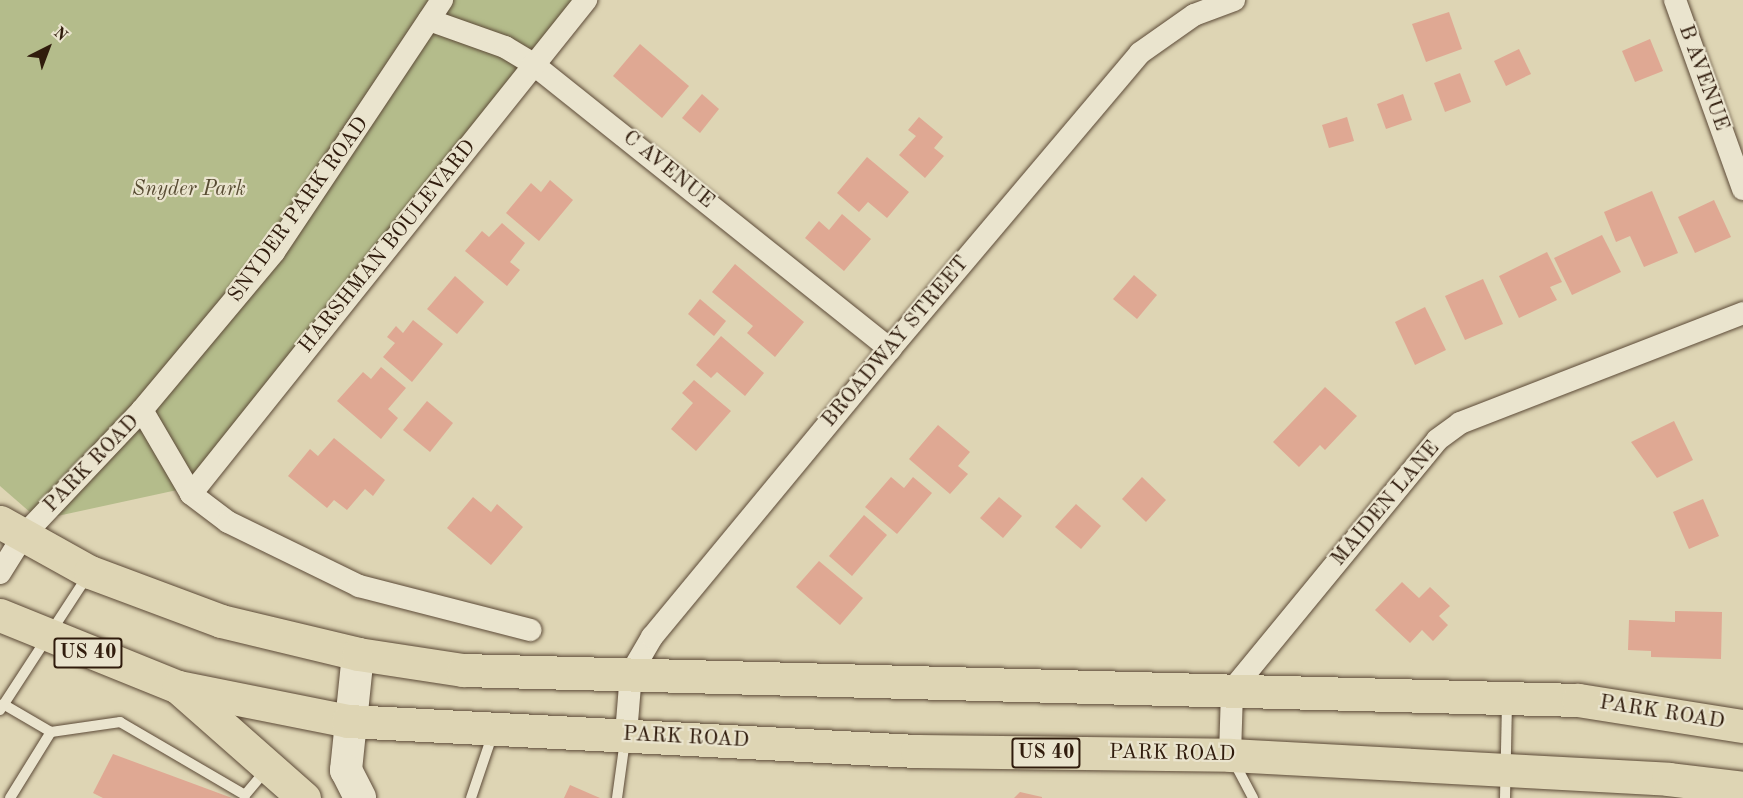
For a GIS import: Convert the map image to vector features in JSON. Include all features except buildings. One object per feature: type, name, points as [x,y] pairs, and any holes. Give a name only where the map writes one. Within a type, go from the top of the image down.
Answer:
[{"type":"main road","name":"PARK ROAD","points":[[12,529],[90,572],[221,621],[358,654],[463,670],[1578,699],[1743,726]]},
{"type":"main road","name":"US 40","points":[[0,615],[44,636],[178,687],[348,721]]},
{"type":"main road","points":[[178,687],[266,770],[301,797]]},
{"type":"main road","name":"PARK ROAD","points":[[348,721],[917,751],[1230,755],[1506,784],[1670,789],[1743,788]]},
{"type":"street","name":"SNYDER PARK ROAD","points":[[142,410],[274,252],[442,0]]},
{"type":"street","name":"HARSHMAN BOULEVARD","points":[[191,494],[586,0]]},
{"type":"street","name":"BROADWAY STREET","points":[[626,734],[631,673],[652,637],[890,349],[1140,53],[1194,15],[1234,0]]},
{"type":"street","name":"B AVENUE","points":[[1675,0],[1743,189]]},
{"type":"street","name":"C AVENUE","points":[[429,20],[505,47],[533,64],[890,349]]},
{"type":"street","name":"MAIDEN LANE","points":[[1232,690],[1437,441],[1460,423],[1743,313]]},
{"type":"street","name":"PARK ROAD","points":[[0,573],[12,529],[142,410],[191,494],[281,552],[359,586],[530,630]]},
{"type":"street","points":[[358,654],[348,721],[346,770],[360,798]]},
{"type":"street","points":[[1230,755],[1232,690]]},
{"type":"lane","points":[[90,572],[44,636],[2,707],[51,732],[120,722],[245,797],[266,770]]},
{"type":"lane","points":[[1506,784],[1508,698]]},
{"type":"lane","points":[[471,798],[494,729]]},
{"type":"lane","points":[[10,798],[51,732]]},
{"type":"lane","points":[[617,798],[626,734]]},
{"type":"lane","points":[[1230,755],[1253,798]]},
{"type":"green space","name":"Snyder Park","points":[[0,0],[586,0],[191,487],[39,520],[0,486]]}]
